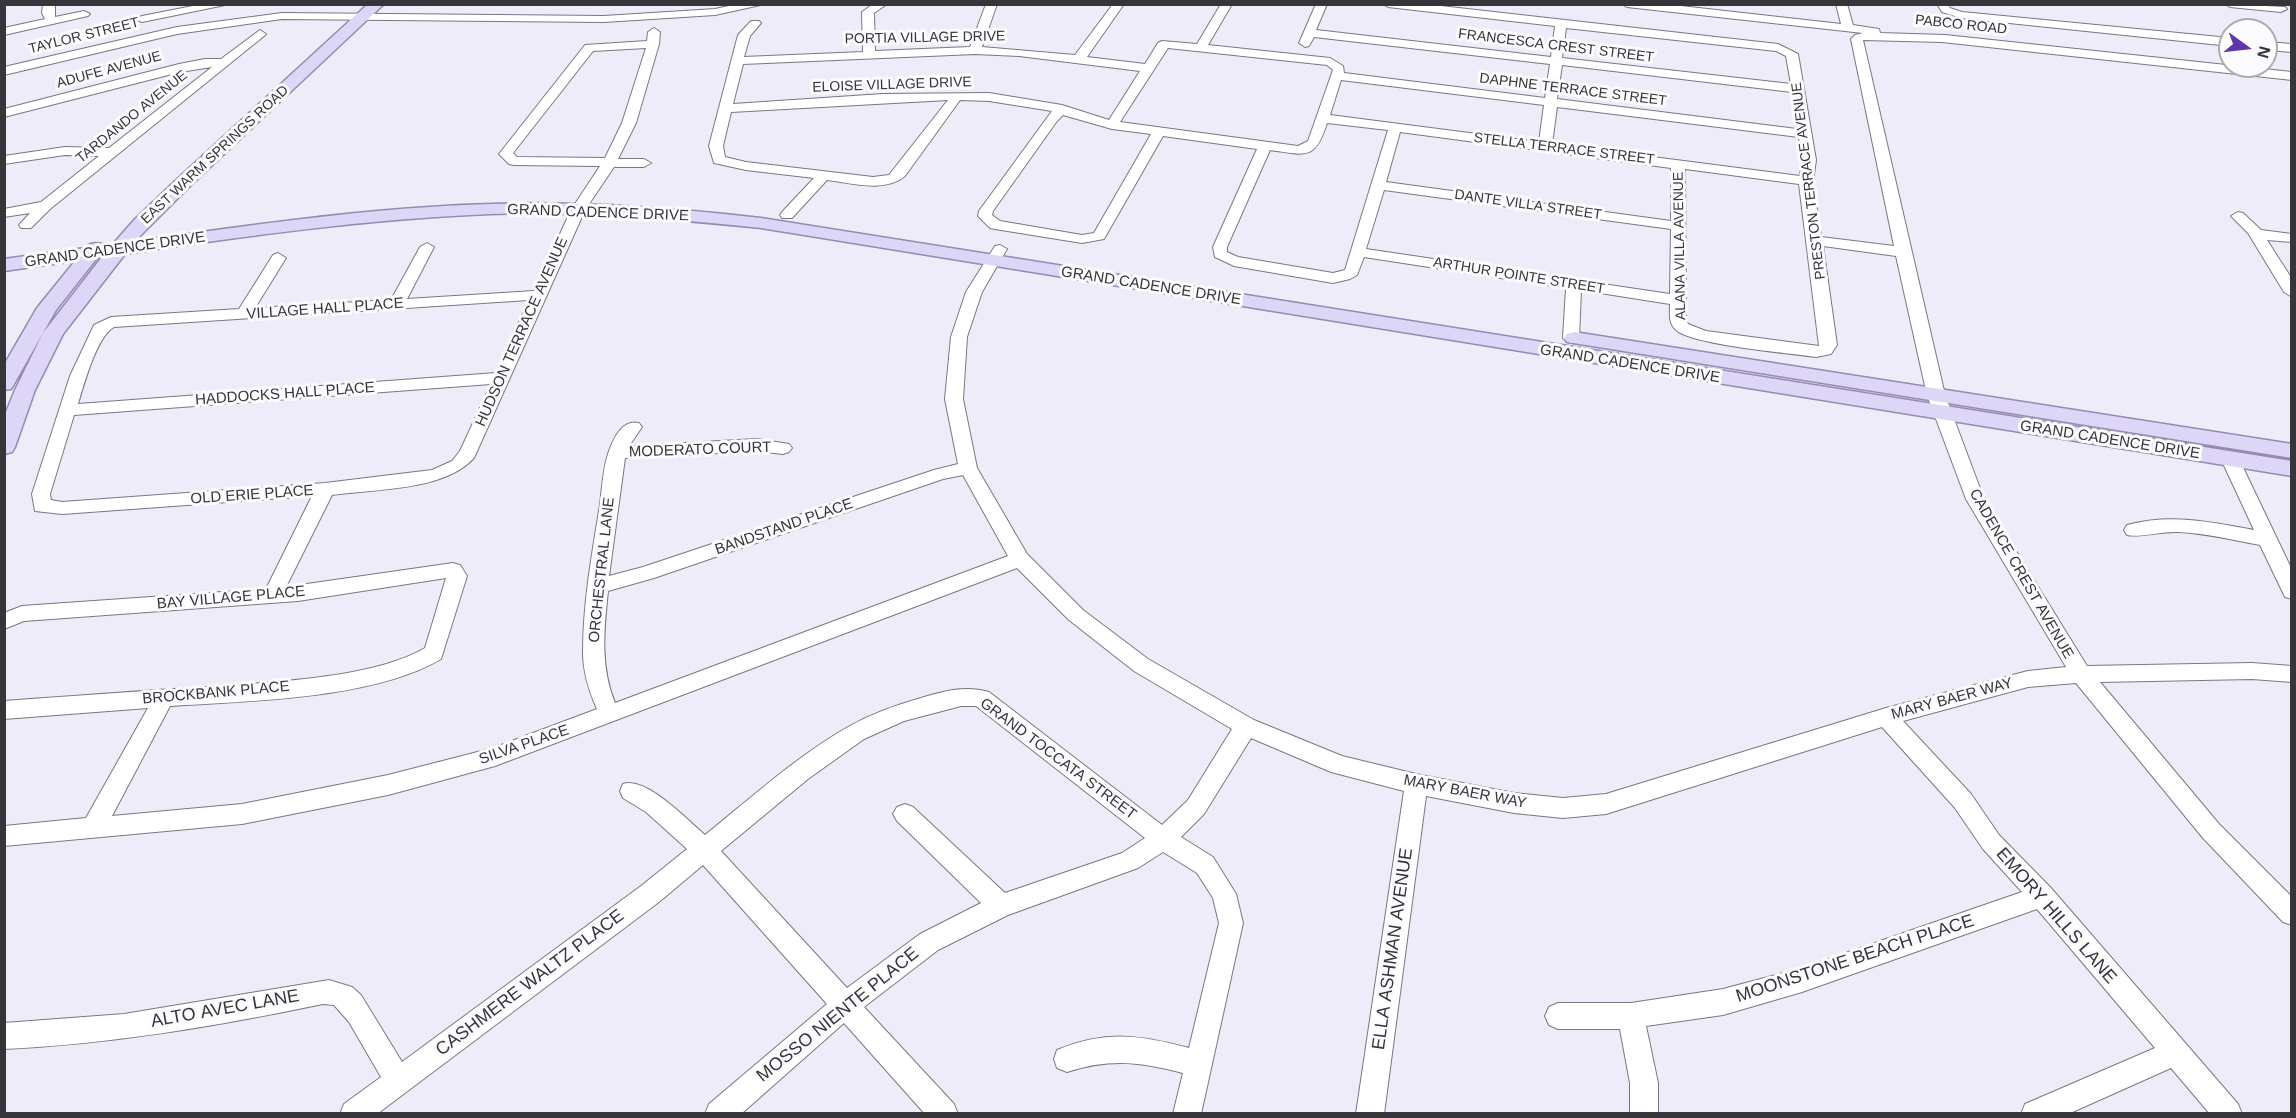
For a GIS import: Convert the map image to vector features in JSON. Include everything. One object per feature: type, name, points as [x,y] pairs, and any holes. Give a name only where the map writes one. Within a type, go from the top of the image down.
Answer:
[{"type":"main road","name":"EAST WARM SPRINGS ROAD","points":[[4,447],[25,390],[53,333],[111,244],[280,77],[363,11]]},
{"type":"main road","name":"EAST WARM SPRINGS ROAD","points":[[132,234],[363,11]]},
{"type":"main road","points":[[251,121],[243,121],[282,82],[280,77]]},
{"type":"main road","name":"GRAND CADENCE DRIVE","points":[[4,265],[90,253],[132,234],[272,213],[386,203],[687,203],[787,215],[997,255],[1940,404],[2292,451]]},
{"type":"main road","name":"GRAND CADENCE DRIVE","points":[[4,250],[111,244],[454,210],[581,204],[761,223],[1571,338],[2292,469]]},
{"type":"main road","points":[[4,384],[48,308],[90,253]]},
{"type":"street","points":[[49,4],[48,13],[52,22]]},
{"type":"street","points":[[141,4],[142,19],[146,27],[155,34]]},
{"type":"street","points":[[142,19],[225,4]]},
{"type":"street","points":[[363,11],[634,18],[715,12],[760,4]]},
{"type":"street","points":[[869,54],[868,12],[882,4]]},
{"type":"street","points":[[975,50],[992,4]]},
{"type":"street","points":[[1079,59],[1119,4]]},
{"type":"street","points":[[1202,46],[1227,4]]},
{"type":"street","points":[[1298,58],[1322,4]]},
{"type":"street","points":[[1388,4],[1561,23],[1545,147]]},
{"type":"street","name":"PABCO ROAD","points":[[1628,4],[2292,76]]},
{"type":"street","points":[[1841,4],[1848,28]]},
{"type":"street","points":[[1942,4],[1953,13],[2218,41]]},
{"type":"street","points":[[2230,4],[2282,10]]},
{"type":"street","name":"TAYLOR STREET","points":[[4,71],[155,34],[246,19],[363,11]]},
{"type":"street","points":[[4,32],[84,14]]},
{"type":"street","points":[[755,23],[744,35],[716,146],[719,160],[873,181],[893,179],[950,108],[956,96]]},
{"type":"street","name":"PRESTON TERRACE AVENUE","points":[[1561,23],[1786,51],[1792,54],[1809,160],[1806,180],[1828,345],[1825,350],[1816,352],[1703,334],[1682,327]]},
{"type":"street","name":"FRANCESCA CREST STREET","points":[[1310,33],[1798,89]]},
{"type":"street","name":"TARDANDO AVENUE","points":[[26,225],[45,206],[260,34]]},
{"type":"street","name":"CADENCE CREST AVENUE","points":[[1945,39],[1859,37],[1858,43],[1903,252],[1940,404],[1975,499],[2081,674],[2211,831],[2292,914]]},
{"type":"street","name":"HUDSON TERRACE AVENUE","points":[[458,465],[468,454],[581,204],[609,163],[629,123],[653,38],[589,48],[506,154],[514,161],[609,163]]},
{"type":"street","name":"DAPHNE TERRACE STREET","points":[[1147,68],[1162,46],[1166,44],[1202,46],[1298,58],[1337,71],[1551,102],[1805,134]]},
{"type":"street","name":"PORTIA VILLAGE DRIVE","points":[[739,61],[975,50],[1019,52],[1147,68]]},
{"type":"street","name":"ADUFE AVENUE","points":[[4,113],[179,68],[205,63],[223,63]]},
{"type":"street","points":[[1112,125],[1147,68]]},
{"type":"street","points":[[1322,118],[1337,71]]},
{"type":"street","name":"ELOISE VILLAGE DRIVE","points":[[726,108],[956,96],[1017,100],[1062,109],[1112,125],[1265,147],[1306,149],[1314,143],[1322,118]]},
{"type":"street","points":[[1062,109],[1052,118],[986,211],[988,221],[995,225],[1091,239],[1098,236],[1159,132]]},
{"type":"street","name":"STELLA TERRACE STREET","points":[[1322,118],[1806,180]]},
{"type":"street","points":[[1265,147],[1220,247],[1220,254],[1225,258],[1333,278],[1352,272],[1395,128]]},
{"type":"street","points":[[4,160],[65,151],[113,152]]},
{"type":"street","points":[[609,163],[644,163]]},
{"type":"street","name":"ALANA VILLA AVENUE","points":[[1678,164],[1678,320],[1682,327]]},
{"type":"street","points":[[787,215],[825,174]]},
{"type":"street","name":"DANTE VILLA STREET","points":[[1379,185],[1678,226]]},
{"type":"street","points":[[4,213],[45,206]]},
{"type":"street","points":[[2238,216],[2257,234],[2292,292]]},
{"type":"street","points":[[2257,234],[2292,238]]},
{"type":"street","points":[[1814,241],[1903,252]]},
{"type":"street","points":[[396,305],[427,247]]},
{"type":"street","name":"ARTHUR POINTE STREET","points":[[1359,252],[1678,300]]},
{"type":"street","name":"MARY BAER WAY","points":[[997,255],[974,292],[959,337],[954,399],[968,468],[1020,559],[1076,615],[1141,665],[1246,726],[1339,765],[1416,784],[1514,803],[1563,808],[1606,804],[1886,717],[2028,679],[2081,674],[2252,671],[2292,674]]},
{"type":"street","points":[[243,315],[278,258]]},
{"type":"street","points":[[1571,338],[1574,285]]},
{"type":"street","name":"VILLAGE HALL PLACE","points":[[67,410],[78,376],[100,328],[111,322],[539,295]]},
{"type":"street","name":"HADDOCKS HALL PLACE","points":[[67,410],[502,378]]},
{"type":"street","name":"OLD ERIE PLACE","points":[[67,410],[41,494],[42,507],[62,508],[326,489],[436,476],[458,465]]},
{"type":"street","name":"ORCHESTRAL LANE","points":[[610,715],[597,686],[593,653],[601,556],[617,453],[624,436],[633,427]]},
{"type":"street","name":"MODERATO COURT","points":[[617,453],[757,445],[783,448]]},
{"type":"street","points":[[2230,459],[2292,592]]},
{"type":"street","name":"BANDSTAND PLACE","points":[[599,585],[648,573],[940,474],[968,468]]},
{"type":"street","points":[[272,596],[326,489]]},
{"type":"street","points":[[2134,530],[2148,525],[2169,524],[2266,539]]},
{"type":"street","name":"SILVA PLACE","points":[[4,836],[242,814],[353,793],[495,757],[1020,559]]},
{"type":"street","name":"BAY VILLAGE PLACE","points":[[6,620],[22,614],[272,596],[453,570],[457,576],[434,653],[426,661]]},
{"type":"street","name":"BROCKBANK PLACE","points":[[4,710],[268,690],[384,672],[426,661]]},
{"type":"street","name":"GRAND TOCCATA STREET","points":[[705,850],[800,772],[856,733],[897,714],[961,697],[981,698],[1163,839],[1205,865],[1224,894],[1231,923],[1187,1113]]},
{"type":"street","points":[[93,828],[164,698]]},
{"type":"street","name":"EMORY HILLS LANE","points":[[1886,717],[1963,801],[1991,842],[2042,896],[2228,1113]]},
{"type":"street","name":"MOSSO NIENTE PLACE","points":[[719,1113],[846,1005],[929,942],[1001,906],[1130,861],[1163,839],[1196,807],[1246,726]]},
{"type":"street","name":"ELLA ASHMAN AVENUE","points":[[1370,1113],[1416,784]]},
{"type":"street","points":[[631,791],[654,805],[705,850],[944,1113]]},
{"type":"street","points":[[905,814],[1001,906]]},
{"type":"street","name":"CASHMERE WALTZ PLACE","points":[[354,1113],[705,850]]},
{"type":"street","name":"MOONSTONE BEACH PLACE","points":[[1558,1016],[1631,1016],[1723,1002],[1779,986],[2042,896]]},
{"type":"street","name":"ALTO AVEC LANE","points":[[4,1036],[60,1035],[241,1009],[323,992],[334,992],[345,997],[364,1023],[398,1081]]},
{"type":"street","points":[[1631,1016],[1644,1083],[1644,1113]]},
{"type":"street","points":[[1067,1059],[1090,1050],[1112,1047],[1135,1048],[1198,1064]]},
{"type":"street","points":[[2036,1113],[2175,1053]]}]
